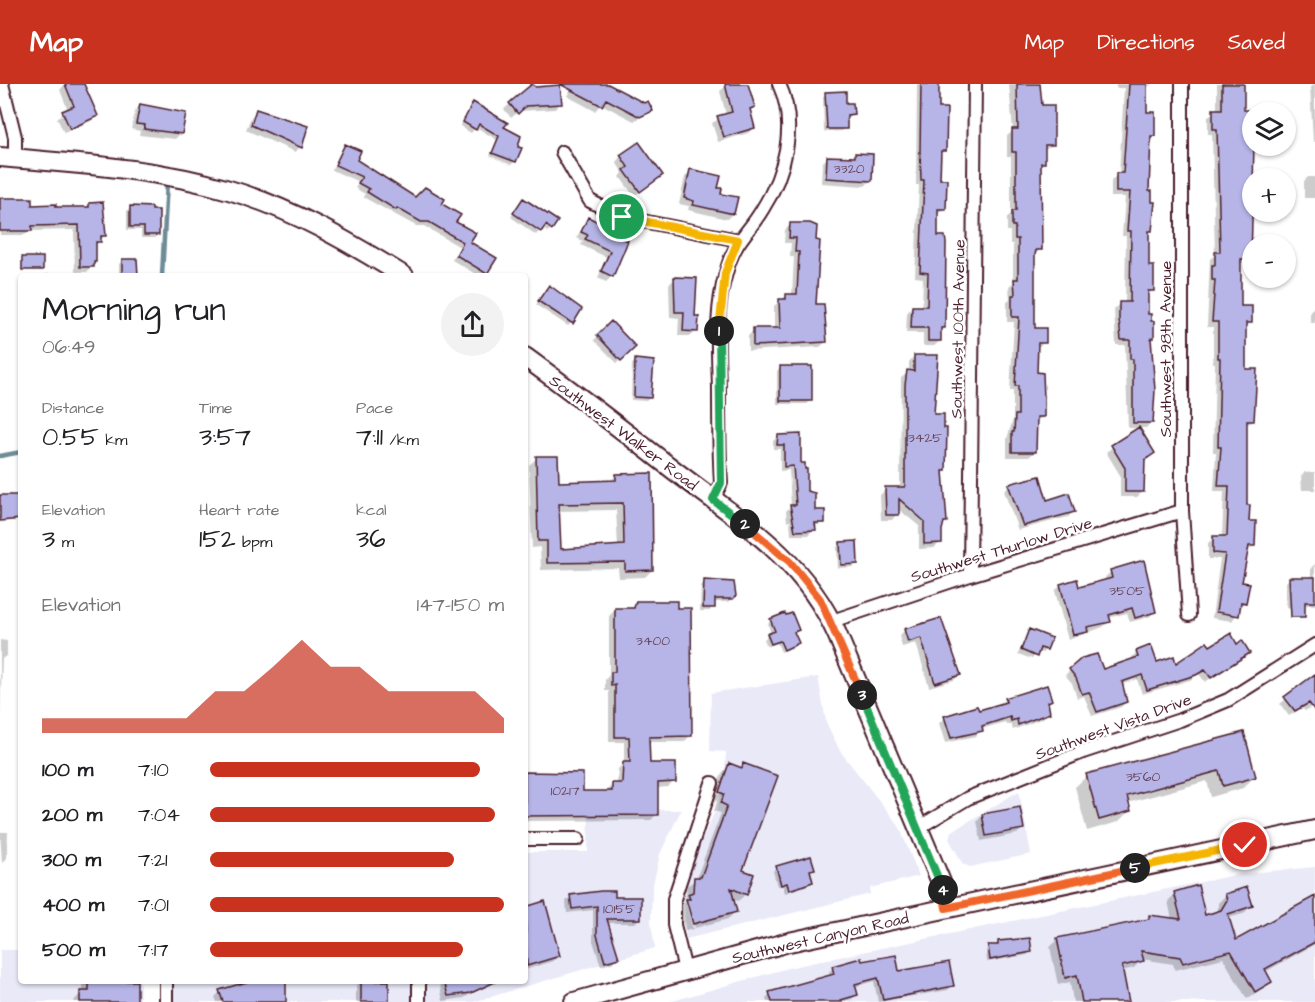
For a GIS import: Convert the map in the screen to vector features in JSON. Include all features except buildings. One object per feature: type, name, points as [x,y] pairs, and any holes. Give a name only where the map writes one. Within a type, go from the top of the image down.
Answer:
[{"type":"main road","points":[[7,157],[156,173],[230,190],[313,224],[399,273]]},
{"type":"main road","name":"Southwest Walker Road","points":[[528,359],[713,500],[790,562],[820,599],[832,621],[918,828],[940,882],[946,908]]},
{"type":"main road","name":"Southwest Canyon Road","points":[[577,1002],[789,942],[1315,830]]},
{"type":"street","points":[[2,84],[15,138],[7,157]]},
{"type":"street","points":[[713,500],[721,483],[719,311],[725,273],[738,240],[761,212],[779,180],[789,136],[784,94],[779,84]]},
{"type":"street","name":"Southwest 100th Avenue","points":[[970,575],[975,84]]},
{"type":"street","name":"Southwest 98th Avenue","points":[[1182,84],[1182,511],[1188,615]]},
{"type":"street","points":[[562,152],[590,201],[622,217],[738,240]]},
{"type":"street","name":"Southwest Thurlow Drive","points":[[832,621],[970,575],[1182,511]]},
{"type":"street","name":"Southwest Vista Drive","points":[[918,828],[968,798],[1083,752],[1180,720],[1228,700],[1315,645]]},
{"type":"street","points":[[684,970],[674,925],[674,899],[712,783]]},
{"type":"street","points":[[528,839],[578,839]]},
{"type":"street","points":[[166,984],[166,1002]]},
{"type":"street","points":[[419,984],[419,1002]]},
{"type":"shaded area","points":[[818,677],[826,722],[840,751],[899,826],[919,876],[870,888],[870,894],[686,939],[684,895],[690,866],[718,805],[725,769],[726,752],[710,751],[711,693]]},
{"type":"shaded area","points":[[1019,791],[1031,854],[970,867],[963,864],[949,839],[951,832]]},
{"type":"shaded area","points":[[589,809],[681,810],[660,854],[652,889],[651,924],[655,948],[473,1002],[173,1002],[173,984],[528,984],[528,852],[588,852]]},
{"type":"shaded area","points":[[1315,867],[1315,1002],[669,1002],[788,968],[872,950],[1240,874]]},
{"type":"shaded area","points":[[0,950],[18,950],[18,984],[140,984],[140,1002],[0,1002]]},
{"type":"waterway","points":[[162,273],[167,181]]},
{"type":"waterway","points":[[0,456],[18,453]]},
{"type":"route","points":[[622,217],[738,240],[725,273],[719,311],[721,483],[713,500],[790,562],[820,599],[832,621],[918,828],[940,882],[946,908],[1245,845]]}]
